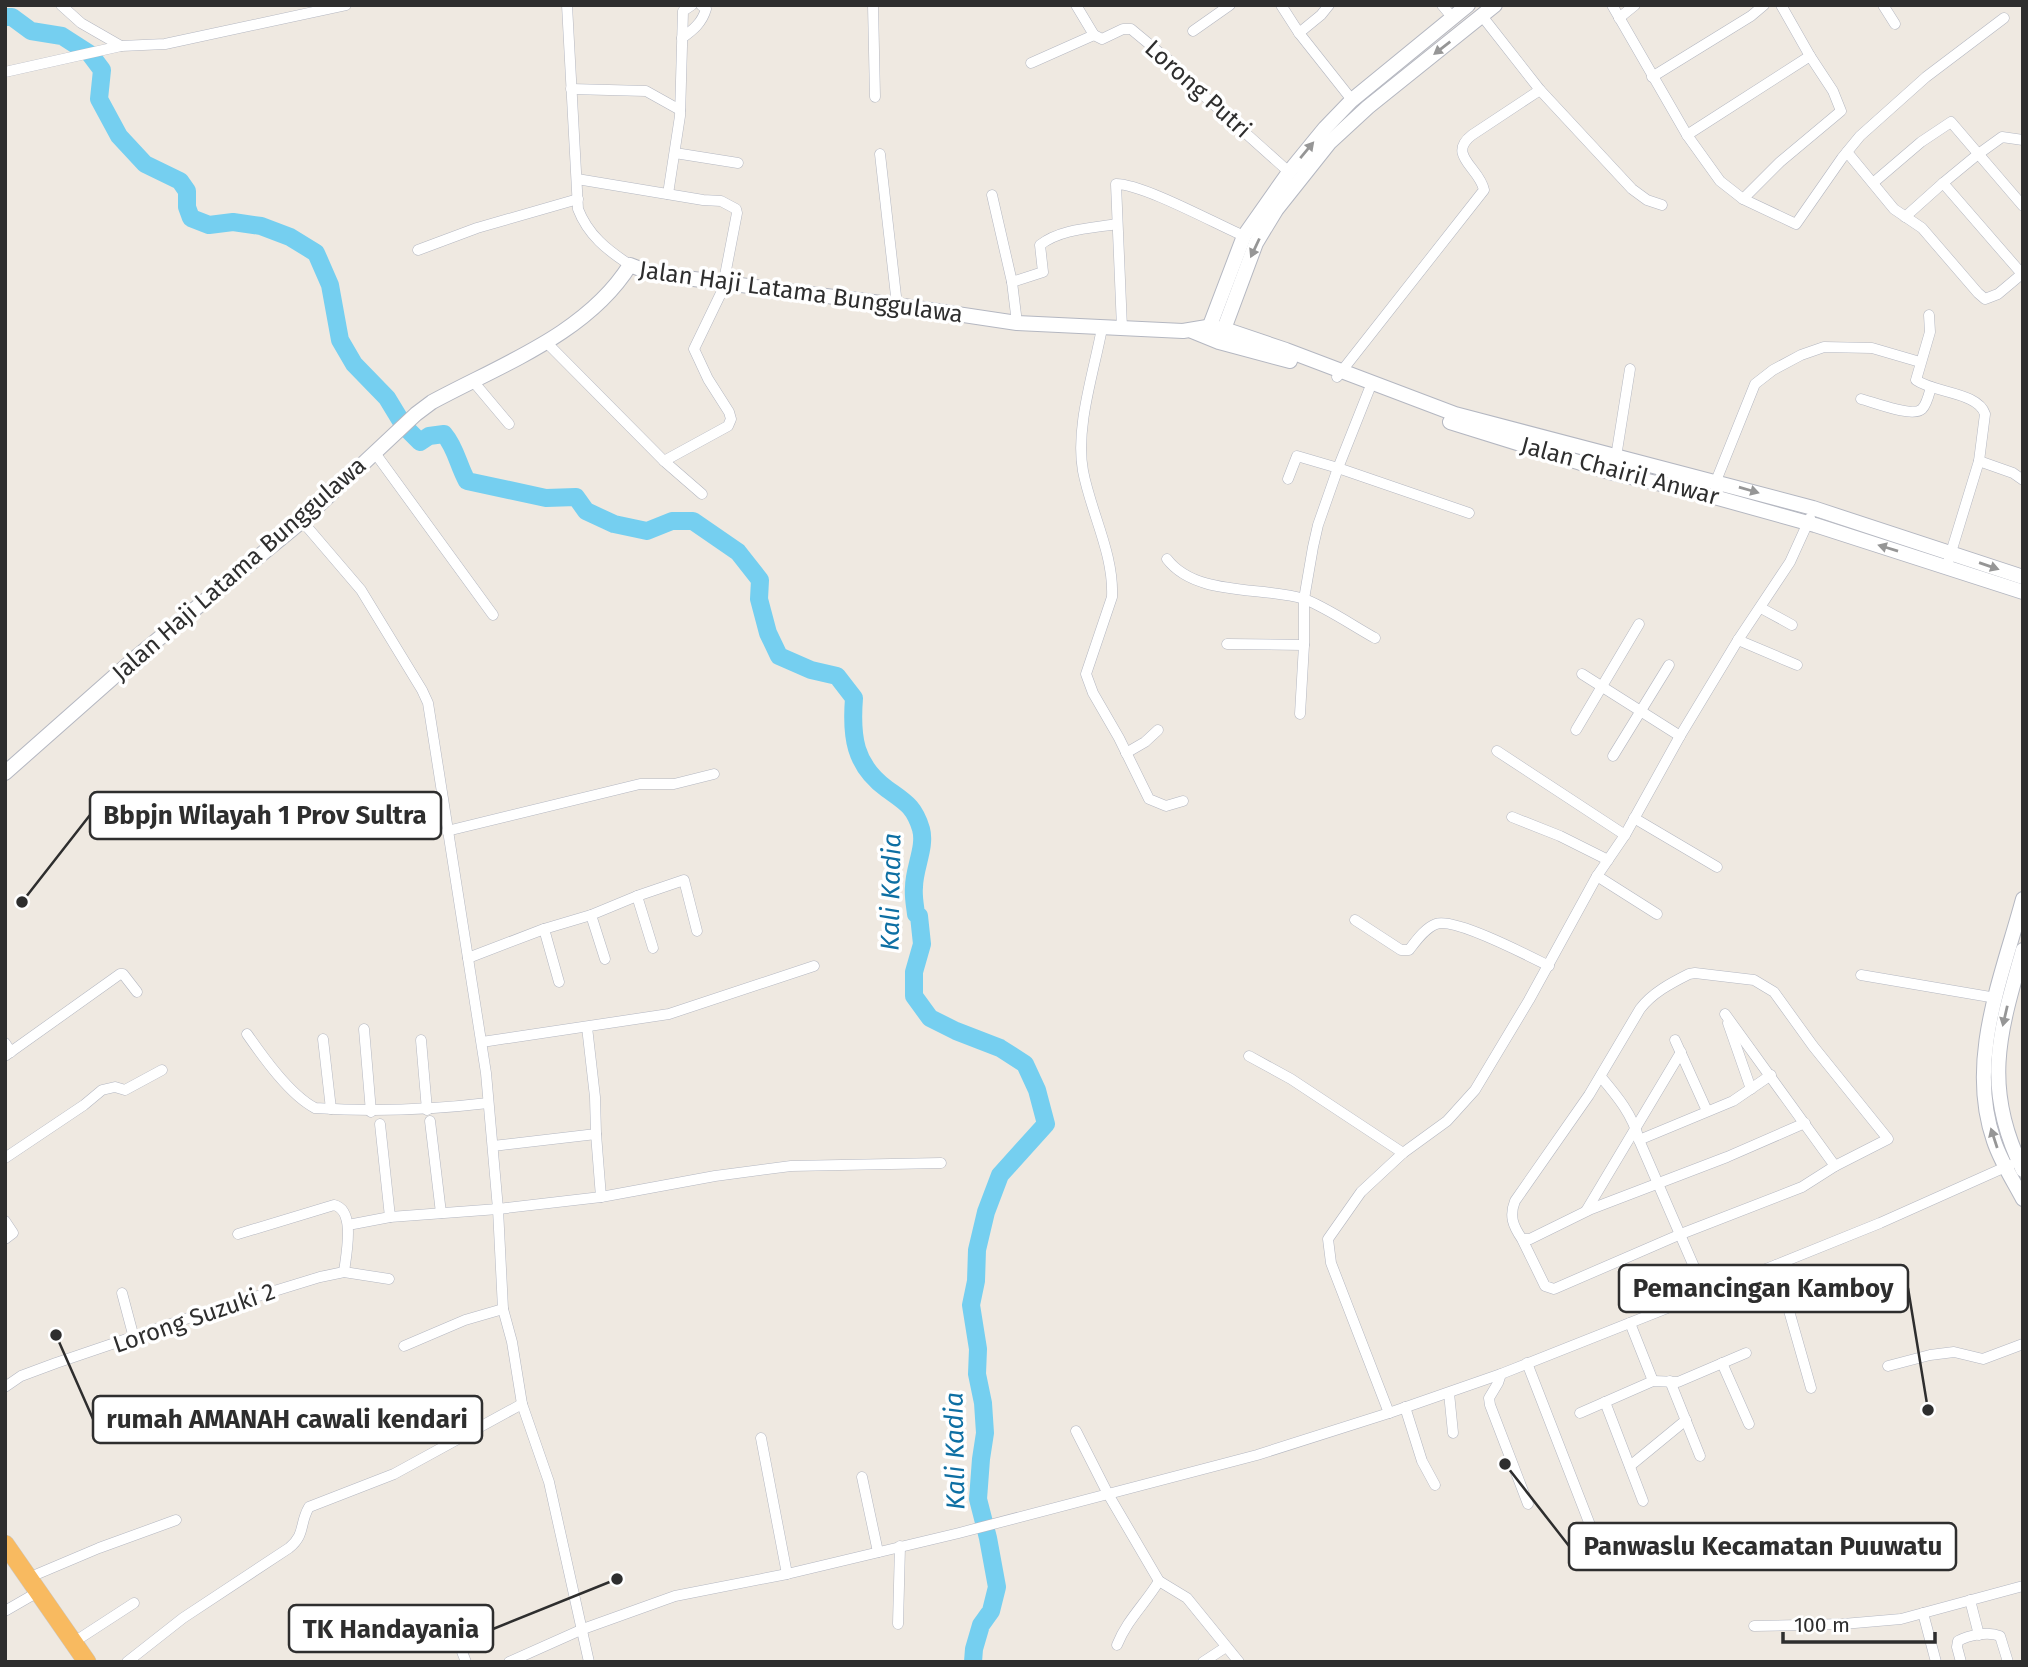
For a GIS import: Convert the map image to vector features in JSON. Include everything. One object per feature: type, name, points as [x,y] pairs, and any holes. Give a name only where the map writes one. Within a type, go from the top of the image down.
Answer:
[{"type":"highway","points":[[5,1544],[87,1662]]},
{"type":"main road","points":[[1210,333],[1244,236],[1289,172],[1352,100],[1447,11],[1468,5]]},
{"type":"main road","points":[[1210,333],[1256,243],[1276,211],[1330,142],[1368,107],[1495,5]]},
{"type":"main road","name":"Jalan Haji Latama Bunggulawa","points":[[5,773],[134,659],[302,521],[413,417],[432,402],[546,342],[602,299],[620,281],[630,265],[648,272],[1017,323],[1210,333]]},
{"type":"main road","name":"Jalan Chairil Anwar","points":[[1210,333],[1286,350],[1369,390],[1447,421],[1613,473],[2023,577]]},
{"type":"main road","name":"Jalan Chairil Anwar","points":[[1339,374],[1455,414],[1813,508],[1949,559],[2023,593]]},
{"type":"main road","points":[[2015,1166],[1994,1141],[1988,1118],[1983,1058],[1987,1033],[2023,899]]},
{"type":"main road","points":[[2023,950],[2005,1011],[1997,1067],[2002,1116],[2023,1199]]},
{"type":"street","points":[[61,5],[81,23],[121,46]]},
{"type":"street","points":[[5,72],[121,46],[165,44],[346,5]]},
{"type":"street","points":[[566,5],[578,209],[589,231],[610,252],[630,265]]},
{"type":"street","points":[[667,194],[680,110],[683,11],[692,5]]},
{"type":"street","points":[[682,38],[702,20],[706,9],[701,5]]},
{"type":"street","points":[[873,5],[875,97]]},
{"type":"street","points":[[1031,63],[1094,36],[1076,5]]},
{"type":"street","points":[[1193,31],[1230,5]]},
{"type":"street","points":[[1280,5],[1352,100]]},
{"type":"street","points":[[1299,33],[1329,5]]},
{"type":"street","points":[[1612,5],[1687,135],[1720,181],[1743,199],[1796,224],[1860,136],[1926,77],[2004,18]]},
{"type":"street","points":[[1619,18],[1635,5]]},
{"type":"street","points":[[1652,77],[1751,16],[1764,5]]},
{"type":"street","points":[[1743,199],[1780,162],[1841,111],[1833,91],[1781,5]]},
{"type":"street","points":[[1883,5],[1895,24]]},
{"type":"street","points":[[1482,16],[1540,90],[1632,189],[1647,200],[1662,205]]},
{"type":"street","name":"Lorong Putri","points":[[1094,36],[1102,40],[1123,29],[1131,29],[1172,63],[1193,86],[1289,172]]},
{"type":"street","points":[[1687,135],[1810,55]]},
{"type":"street","points":[[571,89],[646,91],[680,110]]},
{"type":"street","points":[[1339,374],[1484,190],[1482,182],[1462,155],[1463,143],[1540,90]]},
{"type":"street","points":[[1873,183],[1948,122],[1954,124],[1977,155],[2023,206]]},
{"type":"street","points":[[1905,217],[2002,137],[2023,140]]},
{"type":"street","points":[[1847,152],[1895,209],[1922,228],[1978,293],[1986,299],[1998,294],[2022,273],[1943,183]]},
{"type":"street","points":[[675,153],[738,163]]},
{"type":"street","points":[[880,154],[897,305]]},
{"type":"street","points":[[577,179],[703,201],[721,201],[736,209],[722,292],[694,349],[731,419],[728,426],[717,434],[664,461]]},
{"type":"street","points":[[1122,328],[1115,185],[1118,183],[1149,193],[1244,236]]},
{"type":"street","points":[[992,195],[1012,282],[1017,323]]},
{"type":"street","points":[[418,250],[477,228],[578,199]]},
{"type":"street","points":[[1012,282],[1043,272],[1039,247],[1044,242],[1073,231],[1117,224]]},
{"type":"street","points":[[1929,314],[1930,332],[1916,380],[1975,401],[1983,408],[1986,424],[1979,461],[1949,559]]},
{"type":"street","points":[[1102,328],[1081,451],[1083,472],[1110,569],[1112,597],[1086,674],[1093,693],[1149,799],[1167,806],[1183,801]]},
{"type":"street","points":[[546,342],[664,461],[702,494]]},
{"type":"street","points":[[1716,481],[1755,384],[1773,370],[1801,355],[1824,347],[1872,348],[1920,362]]},
{"type":"street","points":[[1616,457],[1630,369]]},
{"type":"street","points":[[472,380],[509,424]]},
{"type":"street","points":[[1861,399],[1916,412],[1923,407],[1931,387]]},
{"type":"street","points":[[1300,714],[1304,599],[1318,525],[1369,390]]},
{"type":"street","points":[[375,453],[493,615]]},
{"type":"street","points":[[1288,479],[1297,456],[1469,513]]},
{"type":"street","points":[[1979,461],[2013,473],[2023,480]]},
{"type":"street","points":[[1389,1413],[1331,1263],[1328,1239],[1361,1192],[1404,1153],[1447,1121],[1475,1090],[1680,736],[1738,640],[1790,562],[1813,508]]},
{"type":"street","points":[[302,521],[361,590],[428,703],[481,1042],[493,1146],[503,1309],[512,1342],[522,1404],[549,1482],[589,1662]]},
{"type":"street","points":[[1167,559],[1181,575],[1304,599],[1375,638]]},
{"type":"street","points":[[1761,608],[1791,625]]},
{"type":"street","points":[[1576,730],[1639,624]]},
{"type":"street","points":[[1738,640],[1797,665]]},
{"type":"street","points":[[1227,644],[1304,645]]},
{"type":"street","points":[[1613,756],[1669,665]]},
{"type":"street","points":[[1582,674],[1680,736]]},
{"type":"street","points":[[1126,752],[1145,742],[1158,730]]},
{"type":"street","points":[[1497,751],[1625,835]]},
{"type":"street","points":[[447,831],[640,784],[674,784],[714,774]]},
{"type":"street","points":[[1512,817],[1560,836],[1608,860]]},
{"type":"street","points":[[1634,818],[1717,867]]},
{"type":"street","points":[[1597,876],[1657,914]]},
{"type":"street","points":[[468,958],[544,929],[591,915],[636,895],[684,880],[697,931]]},
{"type":"street","points":[[636,895],[653,948]]},
{"type":"street","points":[[591,915],[605,959]]},
{"type":"street","points":[[1355,920],[1401,950],[1409,950],[1433,925],[1444,922],[1474,932],[1549,966]]},
{"type":"street","points":[[544,929],[559,982]]},
{"type":"street","points":[[481,1042],[669,1014],[814,966]]},
{"type":"street","points":[[1695,972],[1754,980],[1774,992],[1813,1046],[1888,1139],[1835,1166],[1802,1188],[1681,1234],[1550,1289],[1545,1286],[1512,1221],[1511,1211],[1515,1201],[1601,1077],[1640,1009],[1658,992],[1695,972]]},
{"type":"street","points":[[7,1050],[120,974],[123,974],[137,992]]},
{"type":"street","points":[[1861,975],[1996,998]]},
{"type":"street","points":[[1751,1089],[1725,1014],[1835,1166]]},
{"type":"street","points":[[587,1027],[595,1097],[601,1197]]},
{"type":"street","points":[[364,1029],[371,1112]]},
{"type":"street","points":[[247,1034],[260,1053],[307,1104],[315,1108],[371,1112],[427,1110],[488,1103]]},
{"type":"street","points":[[323,1039],[331,1109]]},
{"type":"street","points":[[421,1040],[427,1110]]},
{"type":"street","points":[[1675,1040],[1707,1111]]},
{"type":"street","points":[[1586,1212],[1681,1052]]},
{"type":"street","points":[[1249,1056],[1292,1079],[1404,1153]]},
{"type":"street","points":[[5,1158],[102,1090],[115,1087],[125,1090],[162,1070]]},
{"type":"street","points":[[1639,1140],[1733,1101],[1771,1075]]},
{"type":"street","points":[[1601,1077],[1617,1096],[1636,1127],[1639,1140],[1705,1293]]},
{"type":"street","points":[[430,1121],[441,1213]]},
{"type":"street","points":[[1522,1239],[1530,1239],[1586,1212],[1727,1157],[1805,1123]]},
{"type":"street","points":[[380,1124],[390,1217]]},
{"type":"street","points":[[493,1146],[596,1134]]},
{"type":"street","points":[[348,1225],[390,1217],[498,1209],[601,1197],[715,1176],[791,1166],[941,1163]]},
{"type":"street","points":[[516,1661],[583,1629],[675,1596],[787,1574],[959,1533],[1257,1455],[1389,1413],[1501,1374],[1873,1226],[2015,1166]]},
{"type":"street","points":[[238,1234],[334,1205],[344,1210],[348,1225],[344,1272]]},
{"type":"street","points":[[5,1221],[13,1233],[5,1239]]},
{"type":"street","points":[[1776,1265],[1811,1388]]},
{"type":"street","name":"Lorong Suzuki 2","points":[[5,1387],[31,1372],[295,1284],[344,1272],[389,1279]]},
{"type":"street","points":[[122,1293],[134,1338]]},
{"type":"street","points":[[404,1346],[465,1320],[503,1309]]},
{"type":"street","points":[[1630,1323],[1653,1381]]},
{"type":"street","points":[[1888,1366],[1954,1352],[1983,1359],[2023,1344]]},
{"type":"street","points":[[1580,1413],[1653,1381],[1678,1382],[1746,1353]]},
{"type":"street","points":[[1527,1363],[1592,1530]]},
{"type":"street","points":[[1722,1363],[1749,1424]]},
{"type":"street","points":[[1501,1374],[1489,1398],[1490,1405],[1528,1504]]},
{"type":"street","points":[[1670,1381],[1700,1456]]},
{"type":"street","points":[[1449,1393],[1453,1433]]},
{"type":"street","points":[[1605,1402],[1643,1501]]},
{"type":"street","points":[[127,1662],[183,1618],[299,1540],[309,1507],[394,1474],[522,1404]]},
{"type":"street","points":[[1405,1407],[1422,1461],[1436,1485]]},
{"type":"street","points":[[1630,1466],[1686,1420]]},
{"type":"street","points":[[1076,1431],[1108,1494],[1159,1581],[1187,1598],[1239,1662]]},
{"type":"street","points":[[761,1438],[787,1574]]},
{"type":"street","points":[[862,1477],[878,1552]]},
{"type":"street","points":[[5,1611],[33,1585],[99,1548],[176,1520]]},
{"type":"street","points":[[898,1624],[900,1546]]},
{"type":"street","points":[[1117,1645],[1129,1620],[1145,1603],[1159,1581]]},
{"type":"street","points":[[1754,1626],[1882,1621],[1923,1613],[2023,1586]]},
{"type":"street","points":[[1970,1600],[1979,1635]]},
{"type":"street","points":[[74,1642],[134,1603]]},
{"type":"street","points":[[1923,1613],[1936,1662]]},
{"type":"street","points":[[449,1618],[466,1662]]},
{"type":"street","points":[[1961,1662],[1957,1643],[1962,1639],[1991,1633],[2000,1636],[2008,1662]]},
{"type":"street","points":[[1203,1662],[1226,1647]]},
{"type":"waterway","name":"Kali Kadia","points":[[5,17],[12,17],[31,31],[62,36],[90,54],[102,70],[99,99],[119,136],[145,164],[180,181],[187,191],[187,207],[191,218],[209,225],[233,222],[261,226],[290,237],[316,253],[330,285],[340,340],[354,364],[387,398],[404,426],[420,442],[429,436],[444,434],[467,481],[546,498],[576,497],[586,511],[614,524],[647,531],[672,521],[693,521],[738,552],[760,580],[759,599],[768,633],[779,656],[811,670],[837,676],[854,698],[854,737],[861,760],[876,780],[908,805],[921,829],[922,843],[914,894],[922,944],[914,972],[914,996],[930,1018],[1000,1048],[1025,1064],[1037,1090],[1046,1124],[1000,1175],[986,1212],[977,1250],[976,1281],[971,1305],[978,1349],[977,1374],[985,1433],[978,1499],[997,1587],[991,1611],[981,1625],[973,1662]]},
{"type":"place","name":"Bbpjn Wilayah 1 Prov Sultra","points":[[22,902]]},
{"type":"place","name":"rumah AMANAH cawali kendari","points":[[56,1335]]},
{"type":"place","name":"Pemancingan Kamboy","points":[[1928,1410]]},
{"type":"place","name":"Panwaslu Kecamatan Puuwatu","points":[[1505,1464]]},
{"type":"place","name":"TK Handayania","points":[[617,1579]]}]
